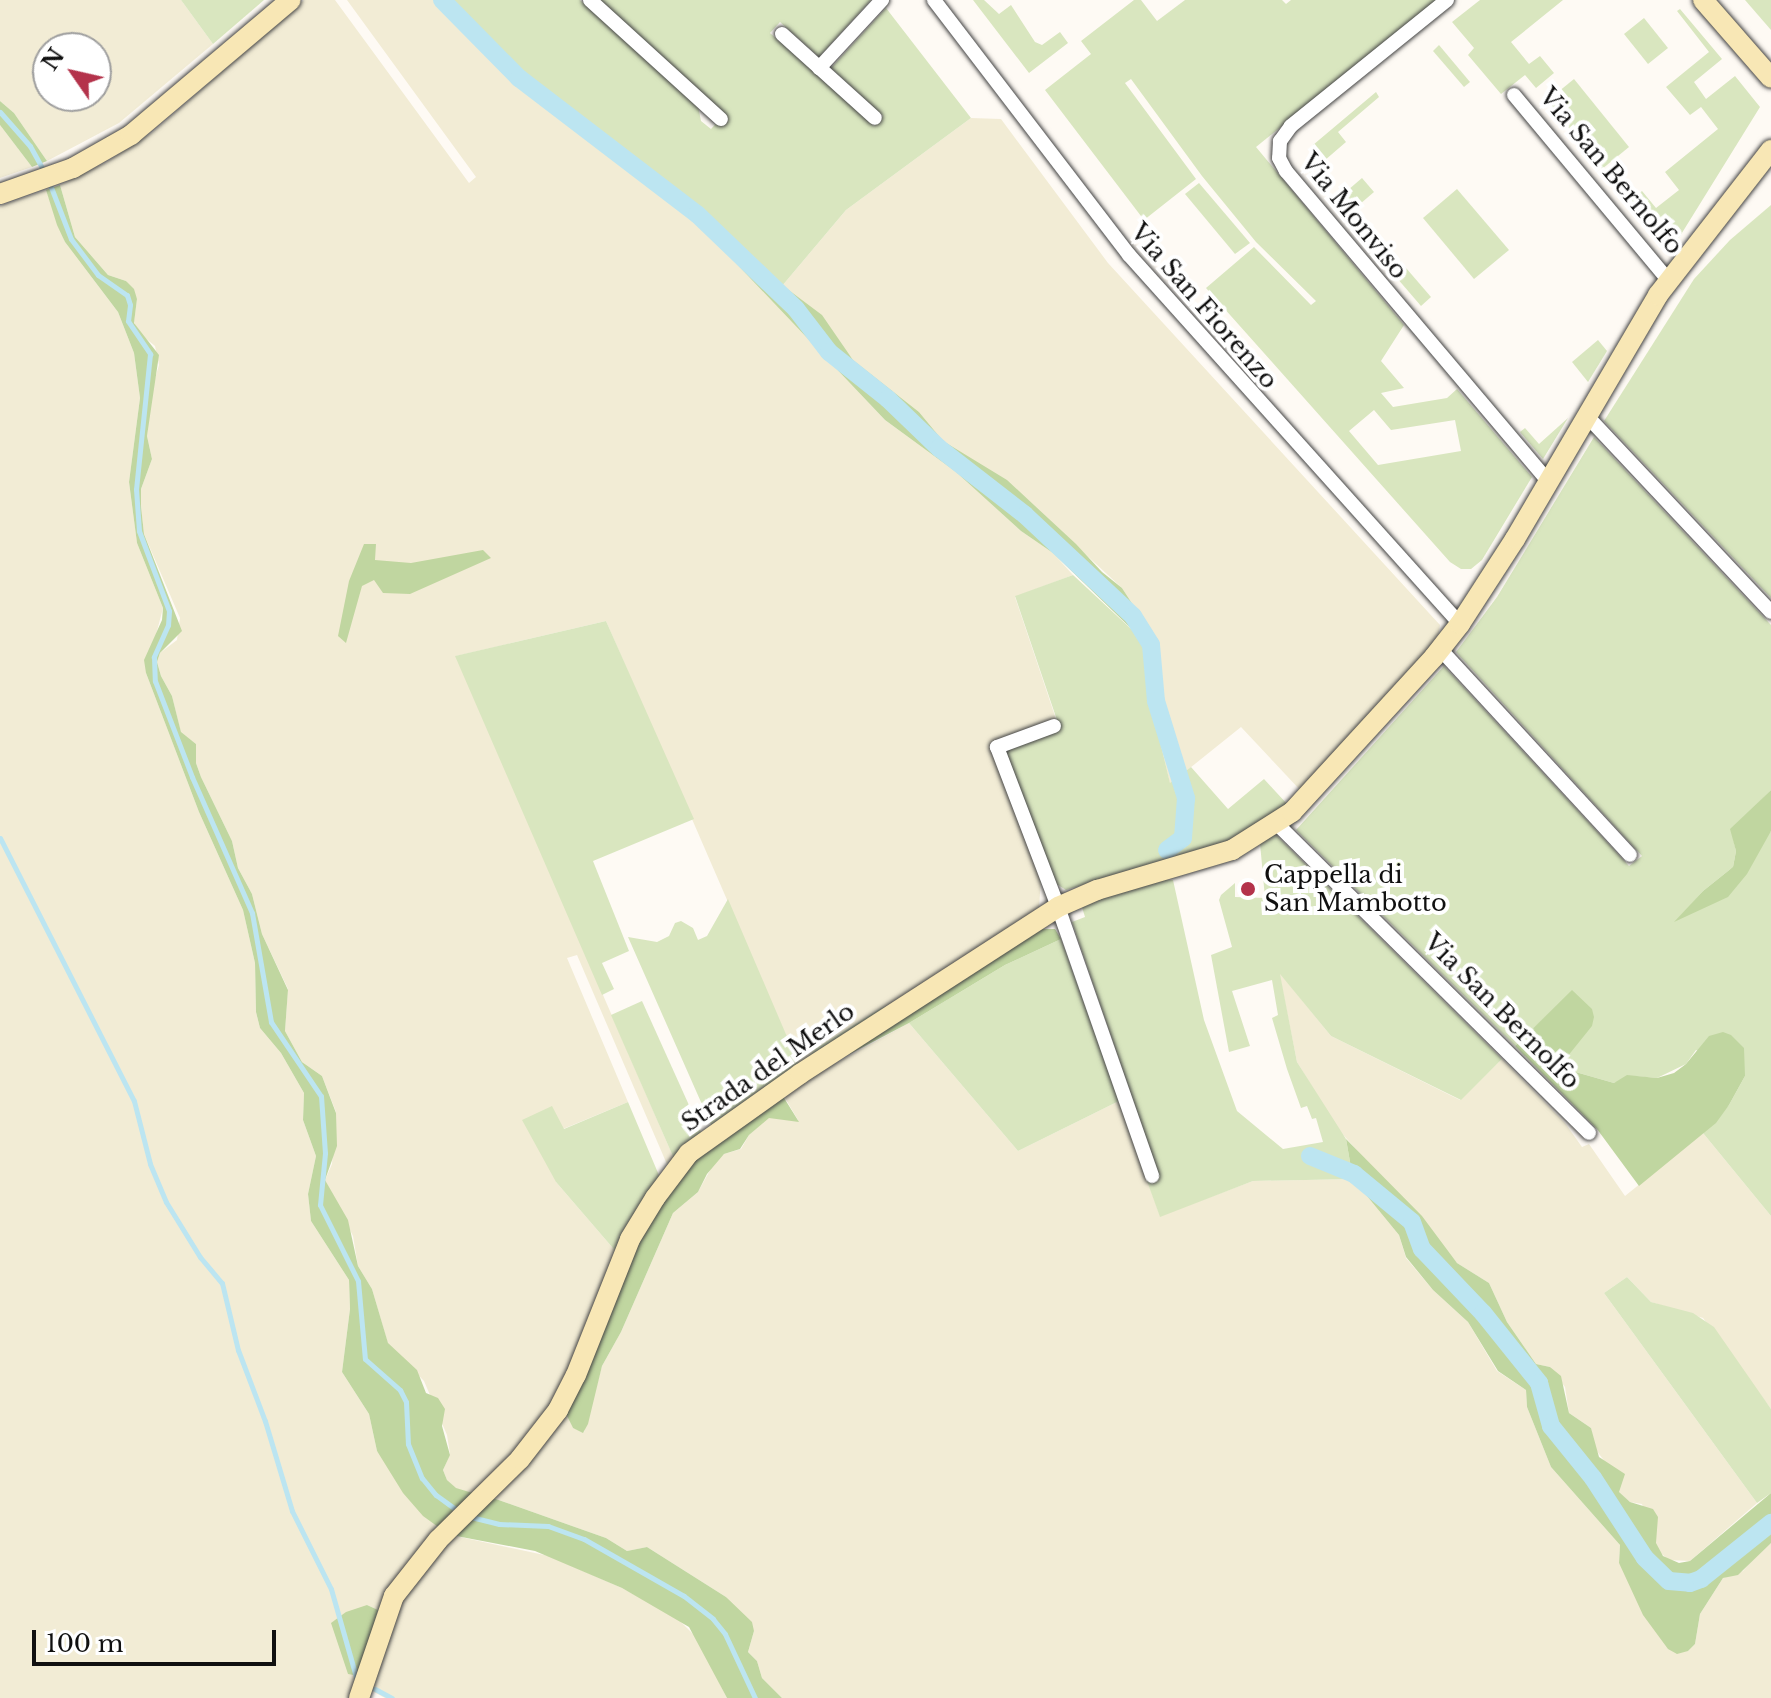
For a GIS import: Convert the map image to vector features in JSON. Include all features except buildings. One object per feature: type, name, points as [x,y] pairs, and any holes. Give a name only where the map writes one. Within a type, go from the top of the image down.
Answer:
[{"type":"street","points":[[0,194],[49,178],[103,152],[157,116],[291,0]]},
{"type":"street","points":[[590,0],[721,119]]},
{"type":"street","points":[[819,68],[882,0]]},
{"type":"street","name":"Via San Fiorenzo","points":[[934,0],[1129,255],[1460,624]]},
{"type":"street","name":"Via Monviso","points":[[1447,0],[1291,126],[1280,141],[1279,158],[1286,171],[1548,481]]},
{"type":"street","points":[[1703,0],[1768,77]]},
{"type":"street","points":[[782,34],[875,118]]},
{"type":"street","name":"Via San Bernolfo","points":[[1514,95],[1668,280]]},
{"type":"street","name":"Via San Bernolfo","points":[[1058,907],[1097,890],[1223,853],[1277,824],[1306,799],[1460,624],[1668,280],[1764,165],[1771,150]]},
{"type":"street","points":[[1586,415],[1771,612]]},
{"type":"street","points":[[1440,649],[1630,855]]},
{"type":"street","points":[[1054,726],[997,747],[1058,907],[1152,1176]]},
{"type":"street","name":"Via San Bernolfo","points":[[1277,824],[1589,1133]]},
{"type":"street","name":"Strada del Merlo","points":[[363,1697],[390,1603],[447,1530],[525,1452],[558,1410],[576,1375],[630,1239],[661,1189],[689,1153],[800,1074],[1058,907]]},
{"type":"shaded area","points":[[0,0],[181,0],[213,44],[119,123],[47,161],[14,113],[0,101]]},
{"type":"shaded area","points":[[304,0],[335,0],[469,183],[476,177],[347,0],[435,0],[513,79],[693,218],[885,420],[956,472],[1021,531],[1053,553],[1073,575],[1015,597],[1056,719],[990,743],[1041,878],[1039,908],[897,1003],[881,1008],[815,1049],[800,1068],[606,621],[456,656],[675,1161],[669,1169],[577,955],[567,958],[628,1102],[563,1129],[556,1182],[618,1254],[553,1406],[476,1494],[456,1489],[447,1480],[443,1470],[450,1454],[447,1435],[424,1381],[388,1344],[372,1289],[358,1266],[353,1236],[325,1180],[332,1164],[336,1112],[322,1076],[302,1062],[285,1031],[288,989],[262,934],[252,894],[238,868],[232,841],[201,777],[196,763],[196,744],[181,733],[172,696],[161,676],[157,662],[160,653],[177,640],[180,618],[144,534],[141,506],[141,489],[152,459],[147,436],[150,395],[159,365],[155,346],[138,332],[134,322],[137,299],[126,281],[108,275],[75,237],[60,185],[107,162],[153,132]]},
{"type":"shaded area","points":[[971,118],[1001,119],[1108,263],[1440,625],[1438,638],[1301,791],[1241,727],[1170,784],[1152,708],[1137,611],[1122,588],[1043,515],[943,441],[919,412],[853,360],[837,339],[782,286],[846,210]]},
{"type":"shaded area","points":[[0,125],[32,167],[0,178]]},
{"type":"shaded area","points":[[46,190],[65,242],[118,312],[134,353],[140,398],[129,482],[137,543],[163,608],[146,673],[199,812],[243,910],[255,963],[256,1012],[260,1028],[281,1053],[304,1093],[303,1120],[316,1156],[308,1194],[311,1221],[349,1280],[350,1309],[342,1372],[369,1414],[377,1451],[441,1529],[378,1610],[367,1605],[359,1676],[352,1698],[0,1698],[0,206]]},
{"type":"shaded area","points":[[1279,972],[1331,1036],[1460,1100],[1502,1059],[1565,1123],[1582,1147],[1589,1144],[1625,1196],[1703,1133],[1771,1216],[1771,1409],[1703,1318],[1651,1302],[1627,1277],[1604,1293],[1757,1503],[1690,1561],[1669,1560],[1658,1551],[1642,1504],[1630,1502],[1618,1492],[1621,1483],[1593,1446],[1591,1428],[1569,1413],[1565,1387],[1550,1367],[1536,1364],[1507,1322],[1489,1283],[1457,1263],[1338,1129],[1297,1062]]},
{"type":"shaded area","points":[[909,1023],[1018,1151],[1119,1101],[1160,1216],[1253,1181],[1353,1179],[1399,1235],[1406,1258],[1433,1290],[1468,1322],[1497,1371],[1526,1390],[1527,1407],[1551,1467],[1620,1545],[1619,1563],[1688,1651],[1695,1644],[1700,1614],[1723,1578],[1743,1571],[1762,1548],[1771,1543],[1771,1698],[782,1698],[762,1678],[757,1661],[748,1652],[754,1631],[726,1597],[647,1547],[627,1551],[606,1538],[490,1497],[565,1412],[573,1428],[584,1432],[602,1366],[621,1332],[673,1213],[698,1192],[714,1163],[724,1154],[741,1149],[749,1135],[769,1117],[798,1120],[782,1093]]},
{"type":"shaded area","points":[[451,1535],[549,1556],[622,1588],[677,1618],[697,1638],[727,1698],[385,1698],[370,1690],[397,1607]]},
{"type":"green space","points":[[181,0],[264,0],[213,44]]},
{"type":"green space","points":[[435,0],[580,0],[698,106],[701,121],[711,129],[724,115],[598,0],[871,0],[819,57],[780,22],[770,33],[874,126],[883,116],[831,68],[886,8],[971,118],[846,210],[782,286],[513,79]]},
{"type":"green space","points":[[973,0],[984,0],[999,14],[1011,5],[1035,42],[1042,45],[1060,32],[1068,43],[1029,73]]},
{"type":"green space","points":[[1134,0],[1141,0],[1157,21],[1185,0],[1282,0],[1286,4],[1291,0],[1437,0],[1256,147],[1404,325],[1381,361],[1404,388],[1381,393],[1393,407],[1447,398],[1457,389],[1532,477],[1482,560],[1471,569],[1461,569],[1450,562],[1206,288],[1254,247],[1311,305],[1316,301],[1256,242],[1202,176],[1131,79],[1125,83],[1196,179],[1144,220],[1045,90],[1091,54],[1081,41]],"holes":[[[1374,410],[1391,430],[1455,420],[1461,451],[1378,465],[1349,431]]]},
{"type":"green space","points":[[1480,0],[1563,0],[1511,42],[1529,64],[1540,56],[1554,73],[1536,88],[1525,75],[1501,94],[1468,55],[1474,48],[1452,22]]},
{"type":"green space","points":[[1745,0],[1771,0],[1771,30]]},
{"type":"green space","points":[[1680,9],[1722,59],[1694,82],[1706,99],[1735,76],[1760,107],[1672,249],[1631,200],[1642,191],[1656,208],[1679,190],[1665,172],[1718,129],[1701,107],[1690,115],[1666,87],[1709,52],[1677,11]]},
{"type":"green space","points":[[1644,18],[1668,48],[1648,64],[1624,34]]},
{"type":"green space","points":[[1439,45],[1470,82],[1464,87],[1433,51]]},
{"type":"green space","points":[[1574,79],[1629,147],[1602,169],[1547,101]]},
{"type":"green space","points":[[1376,92],[1379,97],[1338,132],[1346,142],[1310,173],[1304,166],[1319,152],[1313,145]]},
{"type":"green space","points":[[0,101],[14,113],[47,161],[32,167],[0,125]]},
{"type":"green space","points":[[1362,178],[1374,192],[1346,216],[1334,202]]},
{"type":"green space","points":[[1199,183],[1250,243],[1235,254],[1185,194]]},
{"type":"green space","points":[[60,185],[75,237],[108,275],[126,281],[134,289],[137,299],[134,323],[159,355],[147,436],[152,459],[141,489],[141,506],[144,534],[182,631],[160,653],[157,662],[172,696],[181,732],[196,744],[196,763],[201,777],[232,841],[238,868],[252,894],[262,934],[288,990],[285,1031],[302,1062],[322,1076],[336,1113],[337,1146],[325,1180],[348,1220],[358,1266],[372,1289],[388,1343],[417,1370],[426,1393],[438,1398],[445,1409],[442,1426],[450,1455],[443,1470],[447,1480],[456,1488],[476,1494],[441,1529],[423,1516],[403,1493],[377,1451],[369,1414],[342,1372],[350,1309],[349,1280],[311,1221],[308,1194],[316,1156],[303,1120],[304,1093],[281,1053],[260,1028],[256,1012],[255,963],[243,910],[199,812],[146,673],[144,660],[162,620],[163,608],[137,543],[129,482],[140,398],[134,353],[118,312],[65,242],[57,225],[46,190]]},
{"type":"green space","points":[[1457,189],[1509,250],[1474,279],[1423,218]]},
{"type":"green space","points":[[1771,205],[1771,598],[1604,421],[1694,279],[1730,240]]},
{"type":"green space","points":[[693,218],[822,315],[853,360],[919,412],[943,441],[1007,480],[1076,544],[1122,588],[1137,611],[1143,640],[1053,553],[1021,531],[956,472],[885,420]]},
{"type":"green space","points":[[1400,261],[1431,297],[1421,306],[1390,270]]},
{"type":"green space","points":[[1598,340],[1607,351],[1588,382],[1572,362]]},
{"type":"green space","points":[[1568,418],[1543,459],[1520,432],[1525,428],[1539,444]]},
{"type":"green space","points":[[1594,437],[1771,625],[1771,790],[1731,829],[1736,851],[1733,867],[1771,831],[1771,1216],[1703,1133],[1729,1105],[1745,1076],[1696,1050],[1686,1064],[1657,1078],[1633,1076],[1614,1083],[1572,1071],[1562,1062],[1591,1026],[1572,991],[1515,1046],[1296,830],[1444,666],[1629,866],[1642,856],[1456,652],[1497,597]],"holes":[[[1733,867],[1676,921],[1703,891]]]},
{"type":"green space","points":[[364,544],[376,544],[375,560],[411,563],[483,550],[491,558],[410,594],[383,593],[374,580],[362,586],[346,643],[338,636],[349,581]]},
{"type":"green space","points":[[1073,575],[1143,640],[1152,708],[1170,783],[1191,767],[1228,809],[1264,779],[1288,805],[1243,837],[1066,890],[1055,883],[1003,750],[1060,729],[1015,596]]},
{"type":"green space","points":[[606,621],[694,819],[593,861],[629,951],[602,963],[614,989],[602,995],[455,656]]},
{"type":"green space","points":[[1771,790],[1771,831],[1747,874],[1728,897],[1674,922],[1703,891],[1733,867],[1736,851],[1730,829]]},
{"type":"green space","points":[[1274,833],[1502,1059],[1461,1100],[1331,1036],[1280,974],[1297,1062],[1346,1139],[1353,1179],[1253,1181],[1160,1217],[1147,1181],[1159,1176],[1072,922],[1085,917],[1081,904],[1154,880],[1173,880],[1204,1020],[1237,1111],[1283,1149],[1323,1142],[1316,1118],[1312,1119],[1307,1106],[1301,1108],[1287,1069],[1272,1018],[1278,1015],[1272,980],[1232,991],[1250,1046],[1229,1052],[1211,955],[1232,947],[1219,900],[1221,895],[1235,883],[1235,897],[1265,898],[1260,843]]},
{"type":"green space","points":[[728,899],[800,1067],[815,1049],[881,1008],[897,1003],[712,1127],[628,937],[657,942],[669,936],[675,923],[681,921],[693,928],[698,940],[707,936]]},
{"type":"green space","points":[[1040,929],[1055,929],[1061,939],[1005,965],[909,1023],[806,1077]]},
{"type":"green space","points":[[1061,939],[1119,1101],[1018,1151],[909,1023],[1005,965]]},
{"type":"green space","points":[[1572,990],[1592,1009],[1594,1017],[1592,1026],[1563,1062],[1572,1071],[1614,1083],[1627,1075],[1657,1078],[1674,1073],[1686,1064],[1709,1036],[1723,1032],[1731,1035],[1744,1048],[1745,1076],[1716,1123],[1639,1186],[1597,1129],[1515,1046]]},
{"type":"green space","points":[[642,1001],[702,1134],[675,1161],[611,1015]]},
{"type":"green space","points":[[781,1093],[799,1122],[769,1118],[749,1135],[740,1149],[724,1154],[707,1174],[698,1192],[673,1213],[621,1332],[602,1366],[588,1424],[583,1433],[573,1428],[565,1412],[629,1251],[679,1172]]},
{"type":"green space","points":[[628,1102],[661,1180],[618,1254],[556,1182],[522,1120],[552,1106],[564,1129]]},
{"type":"green space","points":[[1346,1139],[1422,1216],[1457,1263],[1489,1283],[1507,1322],[1536,1364],[1550,1367],[1561,1376],[1569,1413],[1591,1428],[1599,1457],[1625,1474],[1619,1492],[1630,1502],[1653,1509],[1658,1517],[1656,1543],[1663,1556],[1679,1563],[1690,1561],[1771,1493],[1771,1543],[1738,1575],[1723,1578],[1700,1614],[1695,1644],[1688,1651],[1677,1654],[1668,1649],[1643,1615],[1619,1563],[1620,1545],[1551,1467],[1527,1407],[1526,1390],[1498,1371],[1468,1322],[1433,1290],[1406,1257],[1399,1235],[1353,1179]]},
{"type":"green space","points":[[1627,1277],[1651,1302],[1693,1313],[1714,1327],[1771,1409],[1771,1493],[1757,1503],[1604,1293]]},
{"type":"green space","points":[[490,1497],[606,1538],[627,1551],[647,1547],[726,1597],[752,1622],[754,1631],[748,1652],[757,1661],[762,1678],[782,1698],[727,1698],[689,1627],[622,1588],[535,1551],[451,1535]]},
{"type":"green space","points":[[367,1605],[378,1610],[359,1676],[348,1674],[331,1623],[346,1612]]},
{"type":"waterway","points":[[442,0],[519,78],[697,214],[796,309],[829,352],[888,399],[939,448],[1025,515],[1133,616],[1151,645],[1156,701],[1186,798],[1183,838],[1167,850]]},
{"type":"waterway","points":[[0,112],[30,146],[45,173]]},
{"type":"waterway","points":[[49,182],[71,239],[98,275],[127,295],[130,305],[128,321],[150,354],[136,489],[139,531],[169,611],[168,625],[154,657],[155,681],[192,777],[252,913],[271,1022],[321,1096],[325,1153],[320,1205],[358,1281],[365,1359],[400,1390],[406,1402],[408,1444],[422,1478],[436,1495],[458,1511]]},
{"type":"waterway","points":[[0,838],[134,1101],[150,1164],[166,1202],[200,1257],[222,1283],[238,1350],[265,1421],[292,1511],[331,1589],[356,1677]]},
{"type":"waterway","points":[[1310,1156],[1354,1174],[1412,1222],[1422,1249],[1483,1313],[1539,1383],[1551,1426],[1593,1478],[1645,1558],[1669,1581],[1690,1583],[1701,1579],[1771,1523]]},
{"type":"waterway","points":[[471,1517],[499,1524],[548,1526],[584,1539],[684,1596],[713,1619],[725,1634],[755,1698]]},
{"type":"waterway","points":[[375,1689],[392,1698]]},
{"type":"place","name":"Cappella di San Mambotto","points":[[1248,889]]}]
